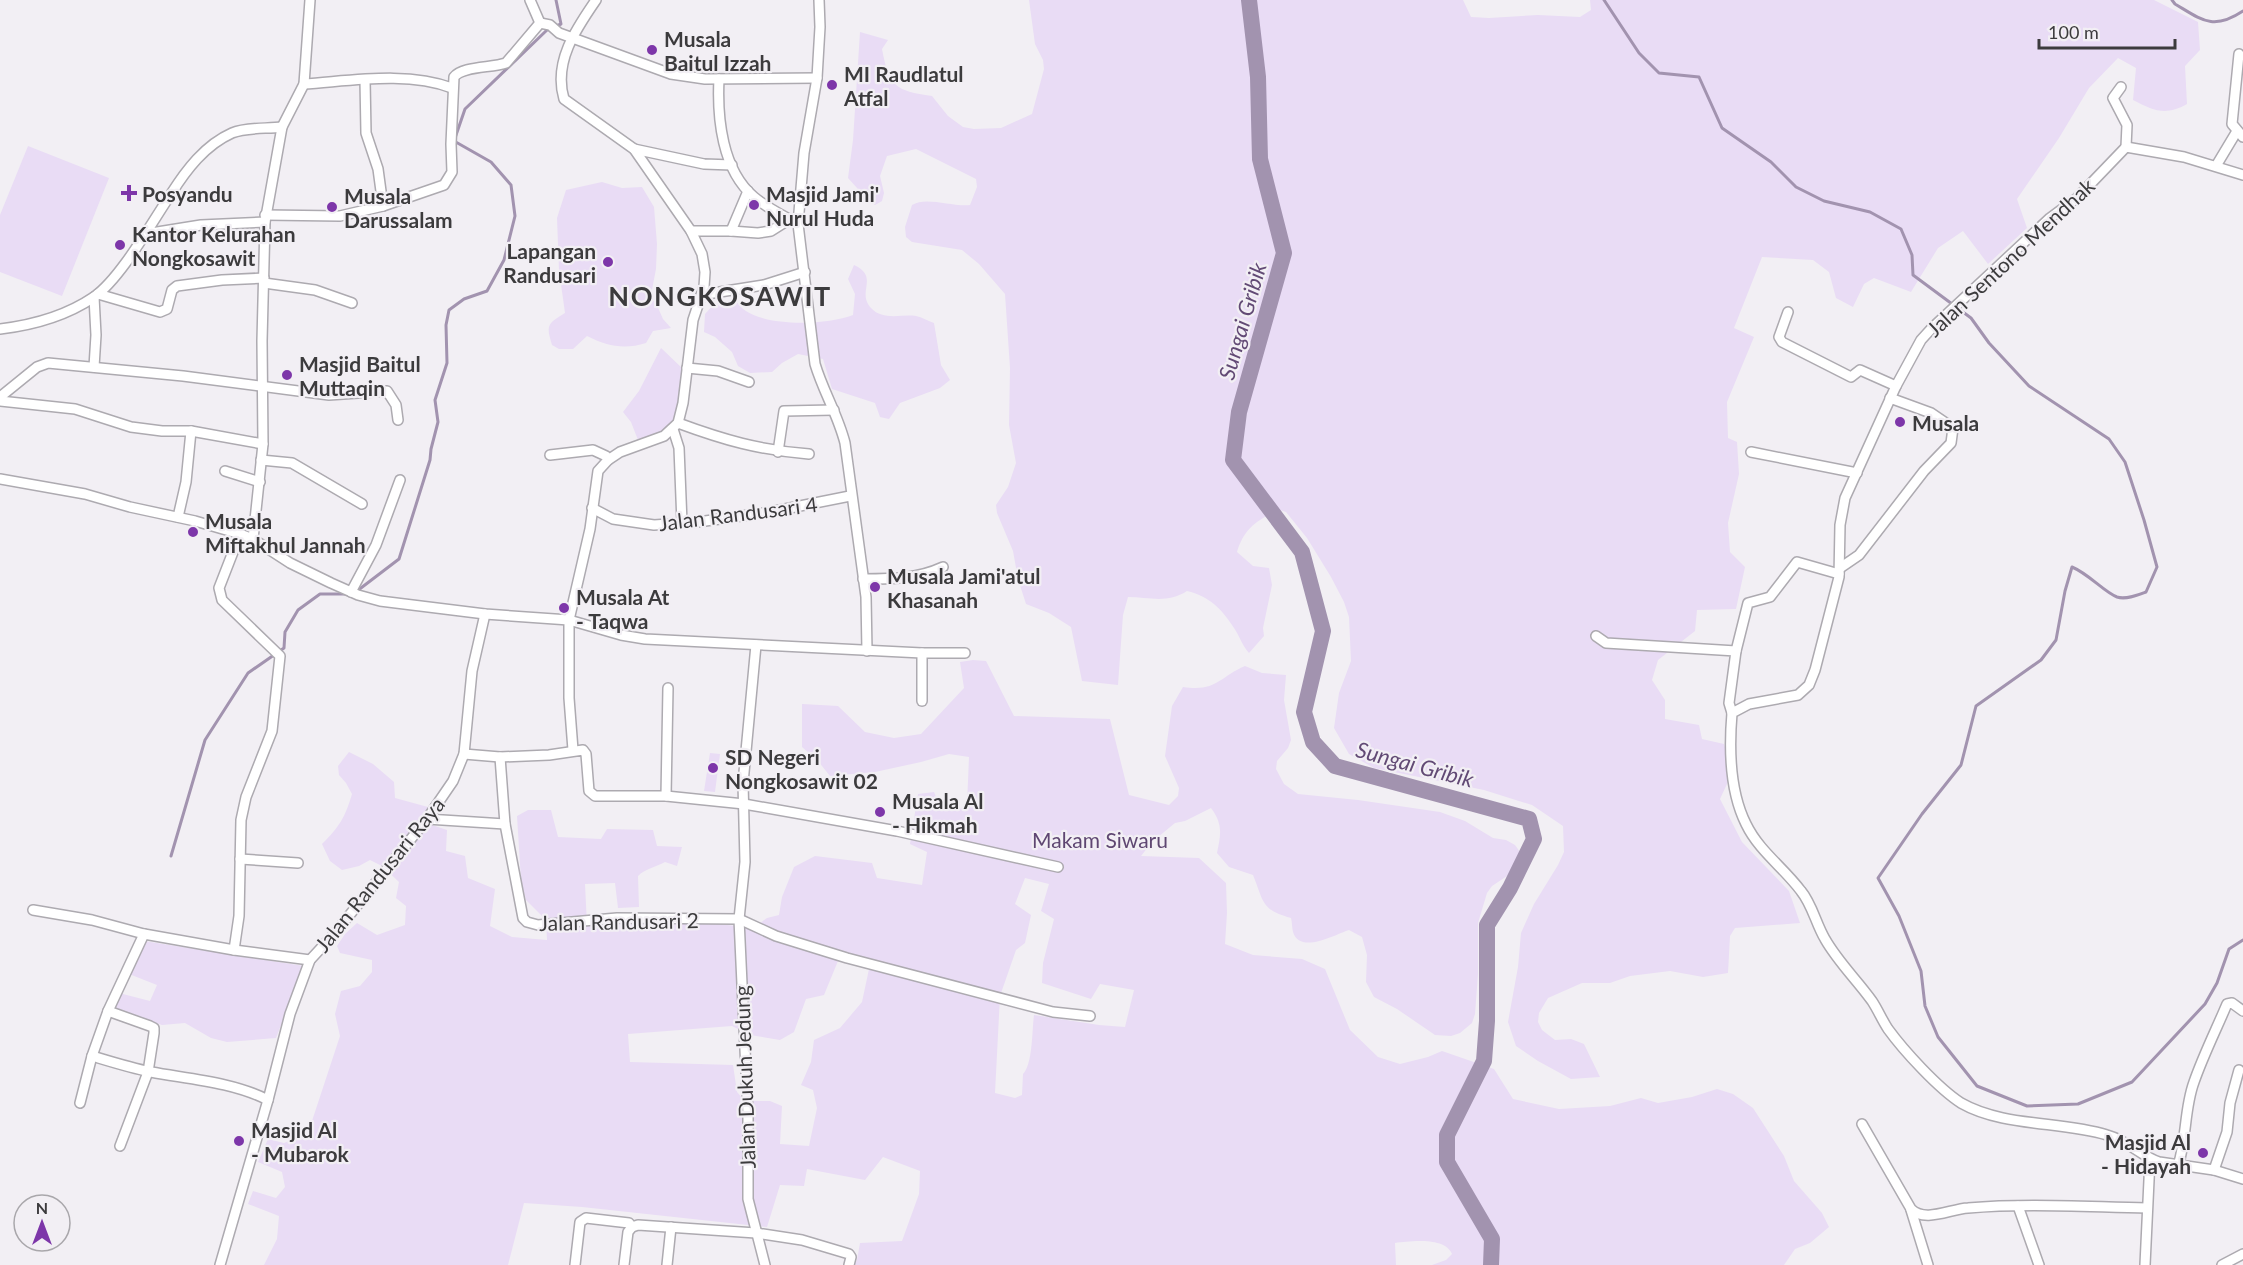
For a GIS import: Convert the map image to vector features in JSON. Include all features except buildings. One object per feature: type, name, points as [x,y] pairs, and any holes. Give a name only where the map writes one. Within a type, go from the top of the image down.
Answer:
[{"type":"street","points":[[254,539],[263,444],[265,218],[282,127],[304,84],[310,0]]},
{"type":"street","points":[[530,0],[540,23],[571,38],[671,74],[719,79],[817,78]]},
{"type":"street","points":[[596,0],[571,38],[561,75],[564,99],[634,149],[691,231],[705,264],[705,281],[693,320],[683,403],[676,426],[682,523]]},
{"type":"street","points":[[819,0],[817,78],[794,222],[805,272],[815,364],[845,443],[867,615],[867,651]]},
{"type":"street","points":[[145,234],[265,218],[340,216],[383,206],[444,185],[449,181],[452,172],[454,76],[459,71],[506,63],[540,23]]},
{"type":"street","points":[[2216,166],[2240,134],[2232,124],[2239,54]]},
{"type":"street","points":[[719,79],[720,119],[732,165],[755,198],[794,222]]},
{"type":"street","points":[[365,80],[366,133],[378,170],[383,206]]},
{"type":"street","points":[[304,84],[403,80],[433,82],[452,88]]},
{"type":"street","points":[[2121,87],[2113,98],[2127,125],[2126,147],[2184,157],[2243,175]]},
{"type":"street","points":[[0,329],[42,322],[66,313],[96,295],[111,281],[179,182],[209,148],[234,132],[282,127]]},
{"type":"street","name":"Jalan Sentono Mendhak","points":[[1732,713],[1741,706],[1789,698],[1805,690],[1815,670],[1839,571],[1841,508],[1890,398],[1921,340],[2050,218],[2077,198],[2126,147]]},
{"type":"street","points":[[634,149],[704,164],[732,165]]},
{"type":"street","points":[[731,231],[748,191]]},
{"type":"street","points":[[691,231],[731,231],[748,234],[771,231],[794,222]]},
{"type":"street","points":[[701,295],[764,285],[805,272]]},
{"type":"street","points":[[96,295],[160,312],[167,309],[172,290],[177,286],[222,280],[264,280],[315,290],[352,303]]},
{"type":"street","points":[[94,367],[96,295]]},
{"type":"street","points":[[1788,312],[1779,337],[1782,342],[1851,377],[1860,370],[1896,386]]},
{"type":"street","points":[[0,399],[42,364],[48,363],[329,395],[387,391],[396,405],[398,420]]},
{"type":"street","points":[[687,368],[718,371],[749,382]]},
{"type":"street","points":[[1890,398],[1931,413],[1953,428],[1953,438],[1924,471],[1859,555],[1839,571],[1797,562],[1770,597],[1748,603],[1736,651],[1729,703],[1732,713],[1731,763],[1738,801],[1745,823],[1759,847],[1802,891],[1826,941],[1872,1001],[1888,1029],[1905,1051],[1956,1099],[1998,1116],[2106,1134],[2124,1141],[2150,1159],[2178,1166],[2214,1170],[2243,1179]]},
{"type":"street","points":[[0,399],[75,409],[131,427],[162,431],[191,431],[263,444]]},
{"type":"street","points":[[778,452],[784,411],[834,410]]},
{"type":"street","points":[[676,426],[736,444],[778,452],[809,454]]},
{"type":"street","points":[[573,750],[569,698],[569,620],[598,471],[620,452],[664,436],[676,426]]},
{"type":"street","points":[[178,517],[186,482],[191,431]]},
{"type":"street","points":[[550,455],[593,450],[606,456],[608,460]]},
{"type":"street","points":[[1750,452],[1857,473]]},
{"type":"street","points":[[261,460],[292,463],[362,504]]},
{"type":"street","points":[[225,471],[260,482]]},
{"type":"street","points":[[0,479],[86,494],[240,534],[254,539],[290,563],[353,593],[380,602],[485,614],[569,620],[636,638],[867,651],[965,653]]},
{"type":"street","points":[[353,593],[376,545],[400,480]]},
{"type":"street","name":"Jalan Randusari 4","points":[[592,508],[613,519],[654,525],[770,512],[850,496]]},
{"type":"street","points":[[234,950],[239,916],[241,820],[246,797],[272,731],[278,652],[222,600],[219,594],[219,588],[240,534]]},
{"type":"street","points":[[863,579],[911,578],[943,567]]},
{"type":"street","name":"Jalan Randusari Raya","points":[[310,960],[358,906],[427,819],[453,781],[464,754],[472,671],[485,614]]},
{"type":"street","points":[[1596,636],[1606,643],[1736,651]]},
{"type":"street","name":"Jalan Dukuh Jedung","points":[[756,645],[743,783],[745,862],[740,919],[748,1114],[747,1187],[750,1213],[765,1265]]},
{"type":"street","points":[[922,653],[922,702]]},
{"type":"street","points":[[666,796],[668,688]]},
{"type":"street","points":[[464,754],[500,757],[549,755],[583,750],[586,754],[589,791],[592,795],[666,796],[744,804],[897,831],[1058,867]]},
{"type":"street","name":"Jalan Randusari 2","points":[[500,757],[505,824],[523,918],[527,922],[538,925],[617,918],[740,919]]},
{"type":"street","points":[[427,819],[505,824]]},
{"type":"street","points":[[240,859],[298,863]]},
{"type":"street","points":[[33,910],[92,920],[144,934],[234,950],[310,960],[290,1014],[268,1100],[220,1265]]},
{"type":"street","points":[[740,919],[776,936],[847,958],[1053,1012],[1090,1016]]},
{"type":"street","points":[[80,1103],[92,1056],[108,1011],[144,934]]},
{"type":"street","points":[[2178,1166],[2185,1142],[2189,1099],[2193,1083],[2227,1004],[2232,1003],[2243,1011]]},
{"type":"street","points":[[108,1011],[154,1028],[148,1072],[120,1146]]},
{"type":"street","points":[[92,1056],[148,1072],[224,1086],[268,1100]]},
{"type":"street","points":[[2214,1170],[2226,1135],[2230,1103],[2239,1070]]},
{"type":"street","points":[[1862,1124],[1911,1209],[1928,1265]]},
{"type":"street","points":[[2145,1265],[2150,1159]]},
{"type":"street","points":[[1911,1209],[1918,1215],[1928,1215],[1966,1208],[2018,1206],[2147,1208]]},
{"type":"street","points":[[2018,1206],[2039,1265]]},
{"type":"street","points":[[575,1265],[580,1222],[586,1218],[629,1223],[632,1227]]},
{"type":"street","points":[[624,1265],[628,1232],[632,1227],[638,1225],[756,1233],[802,1240],[849,1254],[851,1257],[849,1265]]},
{"type":"street","points":[[667,1265],[671,1227]]},
{"type":"street","points":[[2222,1265],[2243,1254]]},
{"type":"green space","points":[[1029,0],[1463,0],[1471,17],[1489,18],[1538,15],[1580,17],[1591,10],[1590,0],[2154,0],[2198,22],[2200,50],[2185,66],[2187,104],[2173,110],[2160,111],[2133,100],[2136,68],[2118,58],[2089,88],[2059,138],[2017,199],[2027,228],[1988,264],[1963,231],[1938,248],[1911,292],[1874,278],[1864,284],[1853,307],[1836,298],[1829,272],[1813,260],[1762,257],[1734,328],[1754,337],[1727,402],[1728,438],[1737,442],[1739,474],[1728,523],[1730,552],[1745,567],[1736,609],[1697,610],[1695,631],[1658,660],[1652,680],[1665,700],[1665,719],[1699,725],[1702,739],[1724,744],[1733,771],[1720,799],[1742,842],[1789,891],[1800,923],[1735,928],[1730,936],[1728,973],[1703,977],[1670,971],[1630,976],[1610,983],[1582,983],[1548,998],[1539,1013],[1538,1022],[1542,1030],[1555,1040],[1571,1039],[1584,1044],[1600,1077],[1571,1079],[1538,1061],[1516,1046],[1508,1022],[1518,967],[1521,933],[1534,904],[1564,852],[1563,826],[1532,805],[1484,790],[1374,768],[1349,754],[1334,728],[1339,693],[1351,661],[1349,617],[1331,577],[1307,538],[1286,512],[1280,510],[1253,525],[1237,552],[1253,566],[1269,568],[1272,585],[1263,628],[1264,636],[1249,653],[1225,615],[1202,596],[1187,591],[1165,599],[1128,597],[1123,615],[1118,685],[1082,681],[1071,627],[1049,613],[1026,604],[1018,579],[1013,551],[997,513],[996,505],[1008,487],[1016,463],[1009,425],[1010,368],[1005,294],[979,264],[962,250],[912,242],[906,237],[905,227],[912,205],[924,201],[970,205],[977,187],[976,179],[916,149],[887,156],[880,176],[884,193],[882,201],[875,205],[848,178],[853,140],[860,32],[888,40],[882,49],[885,61],[891,79],[902,89],[932,96],[948,116],[963,127],[1001,128],[1032,114],[1044,69],[1043,60],[1035,44]]},
{"type":"green space","points":[[28,146],[109,178],[62,296],[0,272],[0,215]]},
{"type":"green space","name":"Lapangan Randusari","points":[[602,182],[622,188],[642,187],[654,207],[657,244],[656,269],[650,300],[655,301],[663,319],[671,328],[653,331],[646,343],[638,345],[616,346],[587,336],[573,349],[559,349],[552,345],[549,333],[551,323],[565,313],[559,270],[557,218],[566,190]]},
{"type":"green space","points":[[854,265],[866,275],[867,302],[876,312],[887,316],[916,316],[934,323],[941,365],[950,380],[940,388],[900,403],[889,419],[880,417],[875,403],[832,389],[823,359],[798,354],[772,372],[750,373],[738,366],[732,352],[715,337],[704,332],[705,314],[715,303],[736,301],[756,316],[784,322],[829,321],[853,315],[855,294],[848,279]]},
{"type":"green space","points":[[661,348],[683,369],[676,418],[666,431],[638,440],[631,422],[623,412],[639,391]]},
{"type":"green space","name":"Makam Siwaru","points":[[986,661],[1014,716],[1110,719],[1129,795],[1169,805],[1178,796],[1179,788],[1165,756],[1172,706],[1183,687],[1211,685],[1245,666],[1262,673],[1286,675],[1284,700],[1291,740],[1288,748],[1277,761],[1276,769],[1284,784],[1298,794],[1440,812],[1465,821],[1493,838],[1506,840],[1515,845],[1520,852],[1518,860],[1507,876],[1492,886],[1487,893],[1478,923],[1475,1014],[1472,1023],[1460,1033],[1451,1036],[1435,1035],[1397,1009],[1374,997],[1366,982],[1367,955],[1362,937],[1349,930],[1310,943],[1297,939],[1293,932],[1291,918],[1274,912],[1265,904],[1253,875],[1229,867],[1217,853],[1220,829],[1218,819],[1211,808],[1185,821],[1175,823],[1152,842],[1141,856],[1199,858],[1226,883],[1225,944],[1253,955],[1302,959],[1325,969],[1350,1030],[1378,1057],[1400,1064],[1442,1051],[1494,1069],[1513,1099],[1559,1109],[1610,1106],[1641,1098],[1658,1103],[1692,1097],[1717,1089],[1733,1094],[1753,1108],[1784,1156],[1794,1181],[1822,1213],[1829,1227],[1810,1243],[1795,1249],[1784,1265],[1432,1265],[1446,1260],[1452,1254],[1442,1245],[1418,1241],[1395,1243],[1396,1265],[854,1265],[860,1243],[902,1241],[919,1194],[920,1171],[883,1157],[865,1180],[807,1169],[804,1186],[780,1185],[767,1227],[524,1203],[508,1265],[264,1265],[277,1239],[279,1216],[248,1204],[253,1191],[276,1198],[285,1187],[282,1172],[258,1162],[268,1139],[284,1143],[296,1138],[311,1124],[340,1036],[335,1014],[341,991],[360,986],[372,972],[372,960],[340,953],[337,946],[345,934],[357,923],[377,935],[405,925],[406,906],[396,898],[399,882],[382,866],[370,860],[359,866],[342,870],[330,861],[322,844],[341,822],[352,794],[339,775],[338,766],[349,752],[373,764],[394,782],[395,798],[428,807],[426,813],[432,825],[447,830],[446,851],[465,856],[468,878],[495,889],[490,926],[512,937],[547,940],[546,920],[526,900],[521,880],[517,816],[528,810],[551,810],[558,837],[601,839],[607,829],[653,830],[657,846],[682,847],[677,866],[665,862],[638,876],[639,907],[618,908],[615,883],[585,884],[587,925],[692,921],[753,928],[767,918],[779,915],[782,897],[794,867],[815,856],[872,863],[877,878],[922,885],[927,852],[910,844],[918,794],[934,792],[941,809],[956,811],[967,805],[969,757],[949,754],[875,772],[830,776],[802,747],[802,704],[838,706],[865,732],[894,738],[921,734],[964,688],[960,662]],"holes":[[[1025,878],[1049,884],[1041,911],[1054,919],[1043,963],[1042,983],[1091,999],[1100,984],[1134,990],[1125,1027],[1034,1015],[1029,1063],[1023,1074],[1022,1095],[1015,1098],[995,1093],[1000,996],[1016,950],[1025,943],[1031,915],[1015,904]],[[838,961],[869,969],[862,1002],[840,1028],[814,1040],[811,1062],[801,1085],[813,1090],[817,1108],[809,1146],[780,1144],[782,1106],[770,1101],[745,1101],[737,1092],[733,1065],[630,1062],[628,1034],[732,1026],[750,1035],[780,1040],[794,1032],[806,999],[824,995]]]},
{"type":"green space","points":[[710,753],[720,754],[715,792],[704,791]]},
{"type":"green space","points":[[144,941],[304,966],[276,1038],[227,1042],[211,1038],[185,1023],[162,1025],[111,1008],[119,993],[150,1001],[157,985],[129,974]]},
{"type":"waterway","points":[[357,591],[399,559],[430,460],[438,422],[435,400],[447,363],[446,325],[449,310],[464,299],[487,291],[504,260],[515,216],[511,185],[491,162],[454,141],[465,109],[547,30],[561,24],[556,0]]},
{"type":"waterway","name":"Sungai Gribik","points":[[1249,0],[1258,77],[1260,159],[1284,253],[1239,412],[1233,460],[1302,552],[1323,631],[1304,712],[1313,742],[1335,766],[1529,819],[1534,839],[1510,888],[1487,925],[1487,1021],[1484,1061],[1447,1135],[1447,1162],[1492,1239],[1491,1265]]},
{"type":"waterway","points":[[1604,0],[1639,53],[1659,73],[1699,77],[1722,128],[1771,162],[1796,187],[1824,201],[1870,212],[1901,229],[1912,255],[1913,275],[1971,318],[1989,343],[2029,386],[2109,439],[2125,462],[2144,520],[2157,567],[2146,592],[2128,598],[2117,597],[2072,567],[2056,640],[2041,660],[1976,706],[1961,765],[1922,814],[1878,878],[1899,916],[1921,971],[1925,1006],[1938,1037],[1977,1086],[2027,1106],[2078,1104],[2132,1082],[2205,1004],[2217,983],[2229,949],[2243,940]]},
{"type":"waterway","points":[[2172,0],[2193,15],[2208,21],[2224,21],[2243,11]]},
{"type":"waterway","points":[[171,856],[205,740],[248,673],[284,648],[285,632],[298,610],[320,594],[348,594]]},
{"type":"place","name":"Musala Baitul Izzah","points":[[652,50]]},
{"type":"place","name":"MI Raudlatul Atfal","points":[[832,85]]},
{"type":"place","name":"Posyandu","points":[[129,193]]},
{"type":"place","name":"Masjid Jami' Nurul Huda","points":[[754,205]]},
{"type":"place","name":"Musala Darussalam","points":[[332,207]]},
{"type":"place","name":"Kantor Kelurahan Nongkosawit","points":[[120,245]]},
{"type":"place","name":"Lapangan Randusari","points":[[608,262]]},
{"type":"place","name":"Masjid Baitul Muttaqin","points":[[287,375]]},
{"type":"place","name":"Musala","points":[[1900,422]]},
{"type":"place","name":"Musala Miftakhul Jannah","points":[[193,532]]},
{"type":"place","name":"Musala Jami'atul Khasanah","points":[[875,587]]},
{"type":"place","name":"Musala At - Taqwa","points":[[564,608]]},
{"type":"place","name":"SD Negeri Nongkosawit 02","points":[[713,768]]},
{"type":"place","name":"Musala Al - Hikmah","points":[[880,812]]},
{"type":"place","name":"Masjid Al - Mubarok","points":[[239,1141]]},
{"type":"place","name":"Masjid Al - Hidayah","points":[[2203,1153]]},
{"type":"district","name":"NONGKOSAWIT","points":[[720,295]]}]
